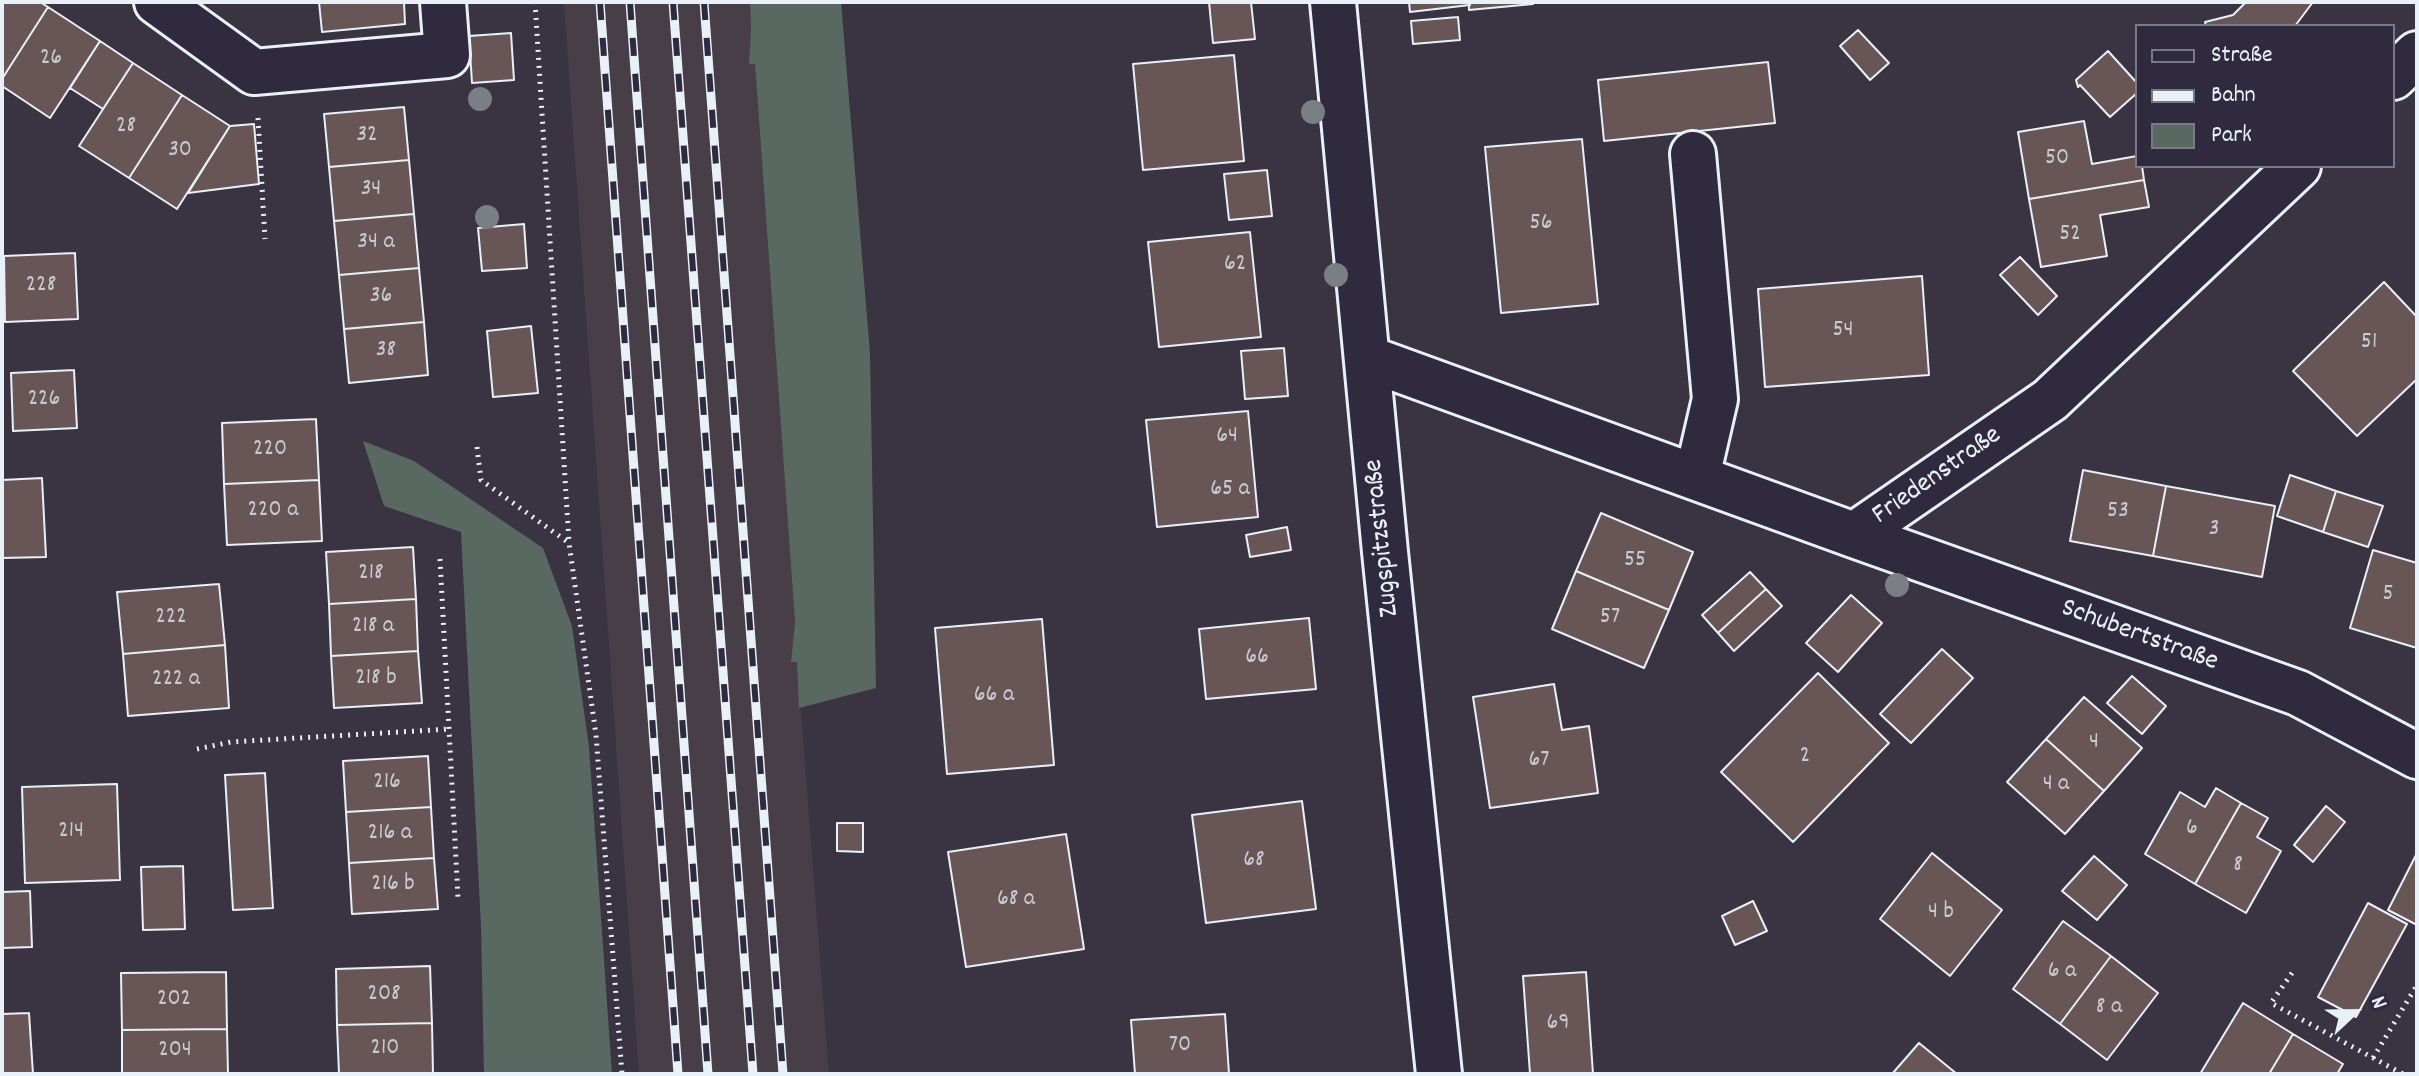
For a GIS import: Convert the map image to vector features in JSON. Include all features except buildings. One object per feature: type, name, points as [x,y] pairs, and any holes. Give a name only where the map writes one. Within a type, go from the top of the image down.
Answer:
[{"type":"street","points":[[157,2],[254,72],[447,55],[443,2]]},
{"type":"street","name":"Zugspitzstraße","points":[[1333,2],[1439,1074]]},
{"type":"street","points":[[2395,75],[2417,54]]},
{"type":"street","points":[[1693,154],[1715,399],[1697,477]]},
{"type":"street","name":"Friedenstraße","points":[[1367,358],[1854,535],[2050,400],[2296,168]]},
{"type":"street","name":"Schubertstraße","points":[[1854,535],[2298,693],[2417,756]]},
{"type":"path","points":[[535,2],[569,543],[596,735],[622,1074]]},
{"type":"path","points":[[254,72],[265,239]]},
{"type":"path","points":[[477,447],[481,480],[569,543]]},
{"type":"path","points":[[440,559],[458,898]]},
{"type":"path","points":[[197,749],[231,742],[450,729]]},
{"type":"path","points":[[2292,973],[2271,1003],[2403,1074]]},
{"type":"path","points":[[2373,1058],[2417,985]]},
{"type":"shaded area","points":[[564,2],[750,2],[749,64],[755,64],[795,622],[791,662],[797,662],[829,1074],[639,1074]]},
{"type":"green space","points":[[750,2],[841,2],[870,353],[876,688],[799,708],[797,662],[791,662],[795,622],[755,64],[749,64]]},
{"type":"green space","points":[[363,441],[414,461],[543,548],[572,626],[589,747],[612,1074],[484,1074],[481,927],[461,532],[384,506]]},
{"type":"railway","points":[[600,2],[678,1074]]},
{"type":"railway","points":[[630,2],[708,1074]]},
{"type":"railway","points":[[673,2],[753,1074]]},
{"type":"railway","points":[[704,2],[783,1074]]}]
